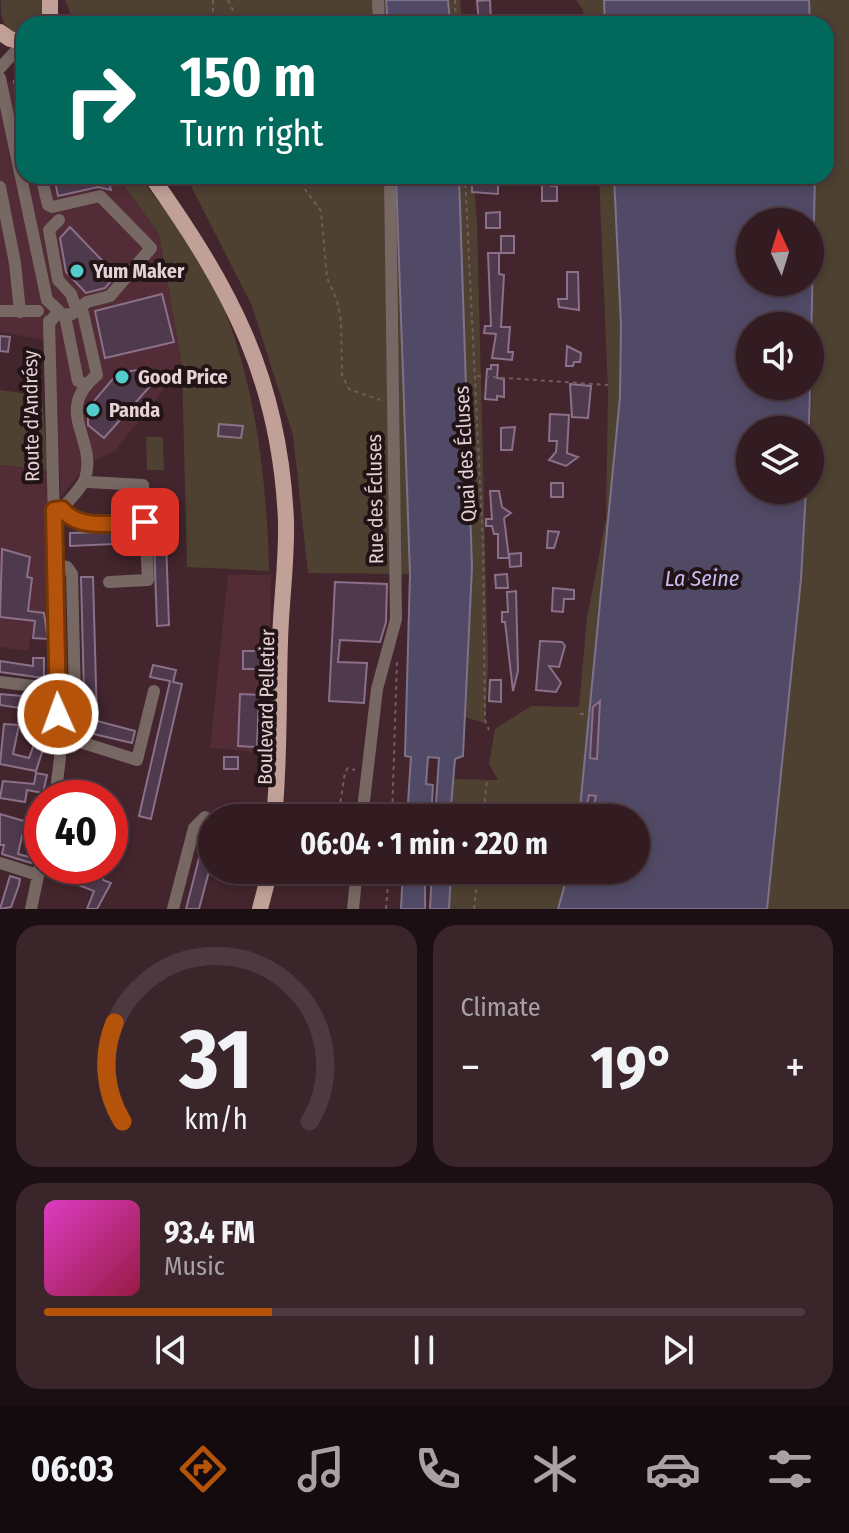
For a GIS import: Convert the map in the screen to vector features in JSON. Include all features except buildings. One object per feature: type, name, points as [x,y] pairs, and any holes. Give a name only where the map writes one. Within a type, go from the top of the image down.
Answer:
[{"type":"main road","name":"Boulevard Pelletier","points":[[156,184],[212,265],[255,357],[281,465],[286,525],[275,804]]},
{"type":"main road","name":"Boulevard Pelletier","points":[[282,804],[289,646],[284,596]]},
{"type":"main road","points":[[258,909],[264,884]]},
{"type":"street","points":[[0,35],[0,68]]},
{"type":"street","points":[[0,68],[16,51]]},
{"type":"street","name":"Route d'Andrésy","points":[[0,78],[16,130]]},
{"type":"street","name":"Route d'Andrésy","points":[[30,184],[60,310],[55,564],[58,780]]},
{"type":"street","points":[[43,184],[48,205],[52,207],[100,196],[151,248],[110,296],[60,310]]},
{"type":"street","name":"Rue des Écluses","points":[[363,804],[377,689],[396,619],[390,184]]},
{"type":"street","points":[[0,187],[15,263],[20,312]]},
{"type":"street","points":[[59,220],[49,230],[50,241],[58,280],[71,294],[60,310],[78,381],[85,384]]},
{"type":"street","points":[[0,311],[60,310],[83,313],[97,375],[85,384],[76,401],[85,449],[85,479],[58,510],[86,523],[145,522]]},
{"type":"street","points":[[85,479],[88,482],[140,482],[143,485],[148,580],[109,582]]},
{"type":"street","points":[[55,564],[67,567],[72,574],[77,743],[137,760],[154,691]]},
{"type":"street","points":[[0,682],[57,689]]},
{"type":"street","points":[[59,739],[76,738]]},
{"type":"street","points":[[173,909],[194,828],[198,824]]},
{"type":"street","points":[[2,868],[24,872]]},
{"type":"street","points":[[31,909],[36,884]]},
{"type":"street","points":[[353,909],[356,884]]},
{"type":"path","points":[[301,184],[321,211],[324,261],[341,321],[342,375],[349,389],[393,403]]},
{"type":"path","name":"Quai des Écluses","points":[[465,184],[483,544],[485,720],[489,730]]},
{"type":"path","points":[[476,376],[608,385]]},
{"type":"path","points":[[393,804],[397,648]]},
{"type":"path","points":[[580,714],[592,714]]},
{"type":"path","points":[[340,804],[348,768],[366,774]]},
{"type":"path","points":[[484,804],[487,780]]},
{"type":"path","points":[[386,909],[388,884]]},
{"type":"path","points":[[474,909],[477,884]]},
{"type":"shaded area","points":[[1,0],[43,0],[43,16],[16,16],[16,33],[5,24]]},
{"type":"shaded area","points":[[65,0],[386,0],[387,16],[72,16]]},
{"type":"shaded area","points":[[448,0],[460,0],[461,16],[449,16]]},
{"type":"shaded area","points":[[576,0],[604,0],[605,16],[584,16]]},
{"type":"shaded area","points":[[809,0],[849,0],[849,909],[767,909],[801,579],[805,504],[824,504],[824,416],[811,416],[811,400],[824,400],[824,312],[813,312],[813,296],[824,296],[824,208],[814,208],[815,184],[834,184],[834,16],[810,16]]},
{"type":"shaded area","points":[[16,80],[16,184],[123,184],[159,234],[182,366],[115,451],[87,464],[61,497],[51,341],[0,332],[0,85]]},
{"type":"shaded area","points":[[123,184],[145,184],[194,251],[224,310],[237,346],[255,421],[265,497],[269,571],[187,567],[182,366],[159,234]]},
{"type":"shaded area","points":[[190,184],[396,184],[410,574],[308,573],[293,435],[252,306]]},
{"type":"shaded area","points":[[459,184],[474,184],[477,221],[488,666],[485,723],[464,717],[472,567]]},
{"type":"shaded area","points":[[599,184],[614,184],[621,325],[620,397],[580,804],[451,804],[453,779],[498,780],[489,764],[495,729],[531,706],[579,707],[587,618],[606,519],[608,390]]},
{"type":"shaded area","points":[[0,390],[42,396],[48,470],[0,465]]},
{"type":"shaded area","points":[[146,437],[163,437],[164,470],[147,470]]},
{"type":"shaded area","points":[[0,465],[48,470],[50,613],[37,613],[28,651],[0,647]]},
{"type":"shaded area","points":[[228,575],[271,575],[268,753],[210,748]]},
{"type":"shaded area","points":[[448,884],[565,884],[558,909],[449,909]]},
{"type":"water","points":[[386,0],[448,0],[449,16],[387,16]]},
{"type":"water","points":[[604,0],[809,0],[810,16],[605,16]]},
{"type":"water","points":[[396,184],[459,184],[472,567],[463,756],[455,759],[451,804],[436,804],[439,758],[428,757],[426,784],[433,785],[432,804],[408,804],[411,757],[405,756],[410,574]]},
{"type":"water","name":"La Seine","points":[[614,184],[815,184],[814,208],[736,208],[736,296],[812,296],[812,312],[736,312],[736,400],[810,400],[809,416],[736,416],[736,504],[805,504],[801,579],[767,909],[558,909],[565,884],[650,884],[650,804],[580,804],[620,397],[621,325]]},
{"type":"water","points":[[402,884],[425,884],[425,909],[401,909]]},
{"type":"water","points":[[431,884],[450,884],[449,909],[430,909]]},
{"type":"place","name":"Yum Maker","points":[[77,271]]},
{"type":"place","name":"Good Price","points":[[122,377]]},
{"type":"place","name":"Panda","points":[[93,410]]},
{"type":"route","points":[[58,714],[54,510],[62,509],[67,515],[86,523],[145,522]]}]
